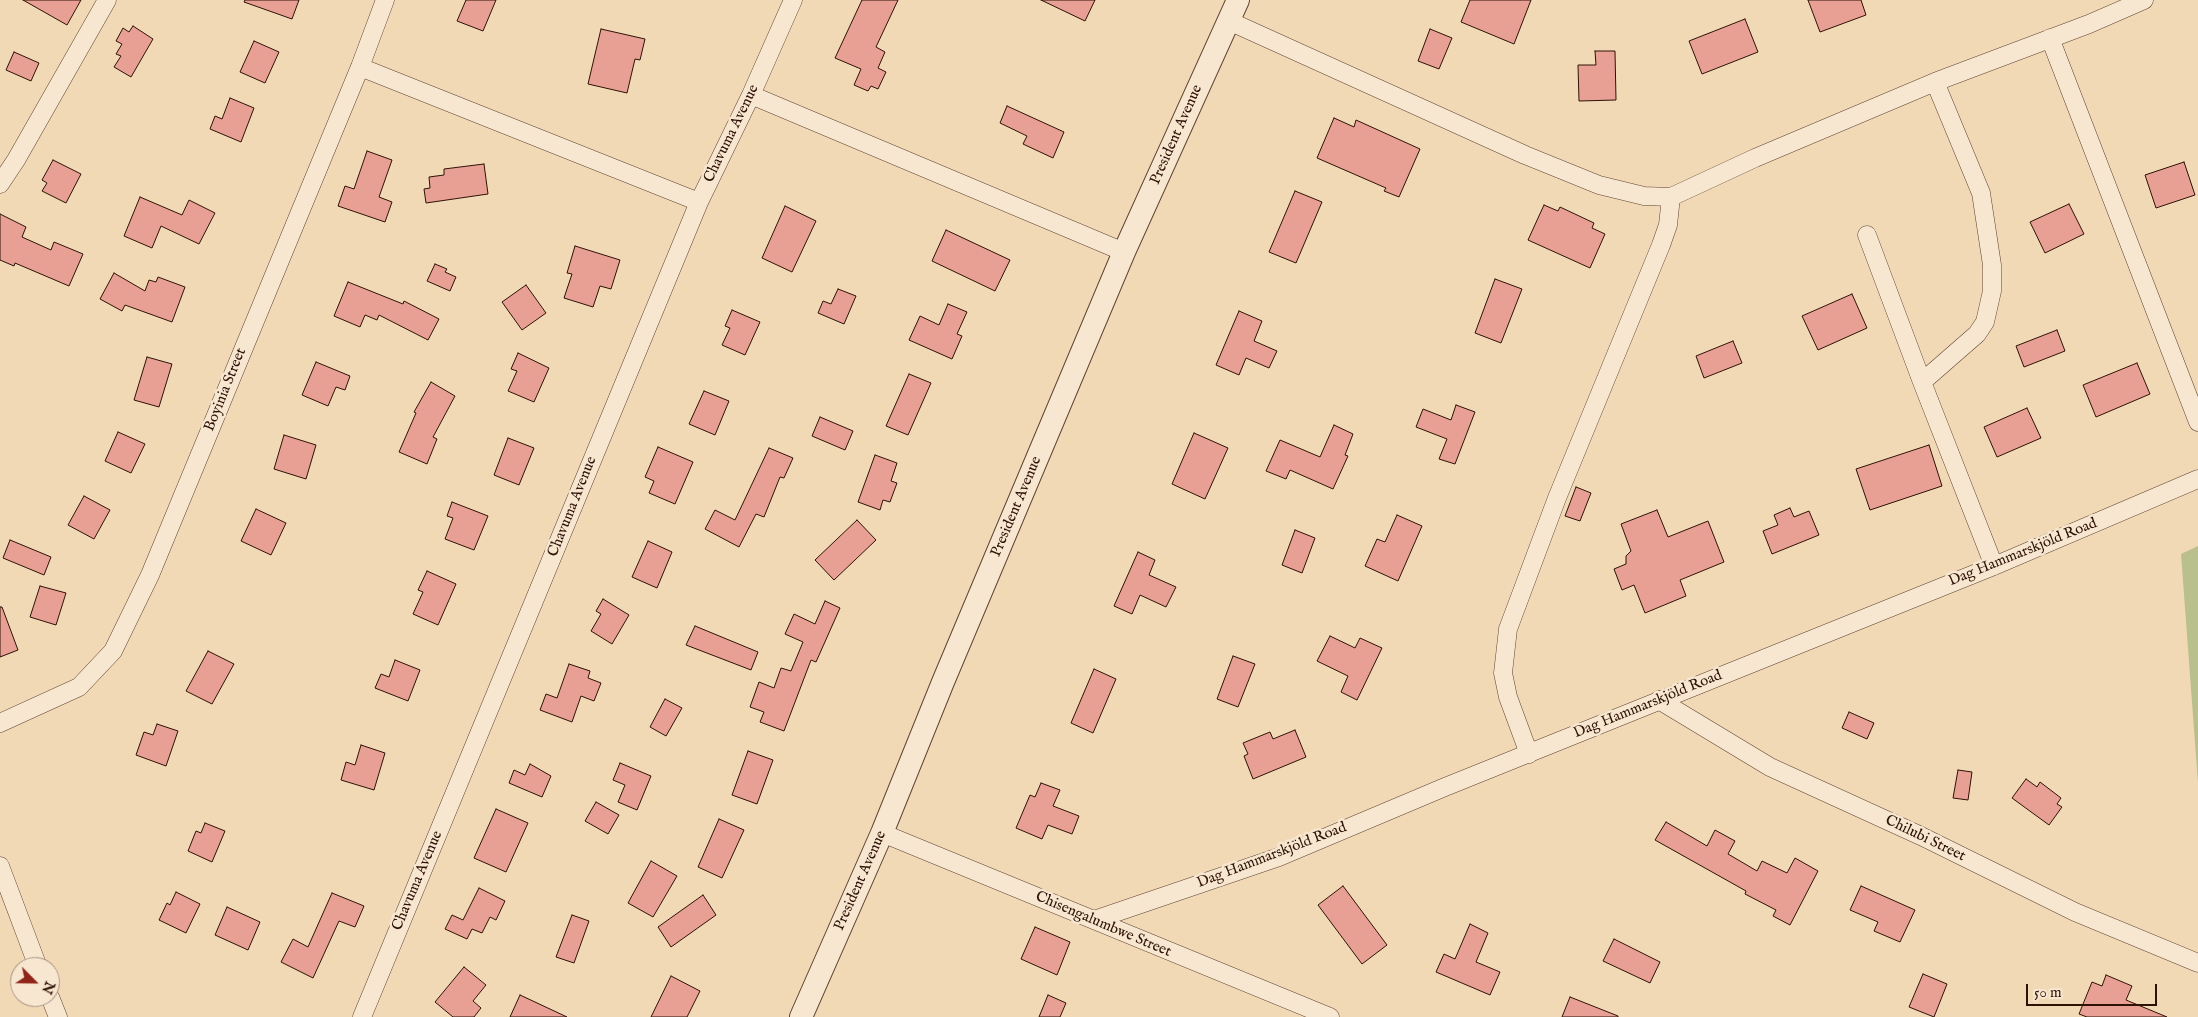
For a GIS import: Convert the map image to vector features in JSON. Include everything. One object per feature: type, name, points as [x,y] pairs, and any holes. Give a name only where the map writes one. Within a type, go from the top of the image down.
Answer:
[{"type":"street","points":[[0,184],[16,160],[107,0]]},
{"type":"street","name":"Boyinia Street","points":[[0,723],[79,687],[113,651],[150,575],[360,67],[385,0]]},
{"type":"street","name":"Chavuma Avenue","points":[[362,1017],[699,202],[751,95],[793,0]]},
{"type":"street","name":"President Avenue","points":[[801,1017],[882,833],[943,682],[1124,252],[1238,0]]},
{"type":"street","points":[[1229,21],[1525,155],[1599,184],[1644,196],[1671,197],[1755,158],[1935,82],[2144,0]]},
{"type":"street","points":[[2050,38],[2198,422]]},
{"type":"street","points":[[360,67],[699,202]]},
{"type":"street","points":[[1922,382],[1977,334],[1985,322],[1992,291],[1992,265],[1981,193],[1935,82]]},
{"type":"street","points":[[751,95],[1124,252]]},
{"type":"street","points":[[1529,754],[1508,697],[1503,673],[1508,629],[1557,498],[1658,254],[1668,225],[1671,197]]},
{"type":"street","points":[[1867,235],[1994,566]]},
{"type":"street","name":"Dag Hammarskjöld Road","points":[[1094,920],[1278,856],[1659,700],[1994,566],[2198,479]]},
{"type":"street","name":"Chilubi Street","points":[[1659,700],[1770,767],[1921,836],[2075,912],[2198,963]]},
{"type":"street","points":[[882,833],[1330,1017]]},
{"type":"street","name":"Chisengalumbwe Street","points":[[882,833],[1324,1017]]},
{"type":"street","points":[[0,866],[34,957]]},
{"type":"green space","points":[[2198,546],[2198,783],[2181,554]]},
{"type":"building","points":[[23,0],[81,0],[67,25]]},
{"type":"building","points":[[245,0],[299,0],[292,19],[244,2]]},
{"type":"building","points":[[466,0],[496,0],[483,31],[457,21]]},
{"type":"building","points":[[862,0],[898,0],[876,47],[885,52],[878,68],[886,72],[878,89],[871,86],[868,91],[854,85],[861,69],[835,58]]},
{"type":"building","points":[[1041,0],[1095,0],[1085,21]]},
{"type":"building","points":[[1470,0],[1531,0],[1514,44],[1461,22]]},
{"type":"building","points":[[1808,0],[1861,0],[1866,15],[1820,32]]},
{"type":"building","points":[[1745,19],[1758,52],[1702,74],[1689,41]]},
{"type":"building","points":[[133,26],[153,39],[131,77],[114,67],[121,56],[116,54],[122,44],[116,41],[123,28],[129,32]]},
{"type":"building","points":[[601,29],[645,39],[640,60],[635,59],[627,93],[588,84]]},
{"type":"building","points":[[1430,29],[1452,38],[1439,69],[1418,61]]},
{"type":"building","points":[[254,41],[279,52],[265,83],[240,72]]},
{"type":"building","points":[[1595,51],[1615,51],[1616,100],[1579,101],[1578,65],[1596,65]]},
{"type":"building","points":[[14,52],[39,63],[31,81],[6,70]]},
{"type":"building","points":[[230,98],[254,108],[241,142],[210,129],[215,116],[222,119]]},
{"type":"building","points":[[1007,106],[1064,132],[1053,158],[1023,144],[1027,136],[1000,123]]},
{"type":"building","points":[[1334,118],[1354,127],[1356,120],[1420,149],[1399,197],[1384,191],[1386,188],[1317,158]]},
{"type":"building","points":[[367,151],[392,160],[379,197],[392,202],[385,222],[338,206],[345,186],[354,189]]},
{"type":"building","points":[[53,160],[81,174],[66,203],[42,191],[47,183],[42,180]]},
{"type":"building","points":[[2184,162],[2195,195],[2156,208],[2145,175]]},
{"type":"building","points":[[484,164],[488,194],[426,203],[424,189],[430,188],[429,177],[444,175],[444,169]]},
{"type":"building","points":[[1295,191],[1322,202],[1296,263],[1269,252]]},
{"type":"building","points":[[140,197],[182,215],[189,200],[215,213],[199,244],[161,226],[152,248],[124,236]]},
{"type":"building","points":[[2069,204],[2084,234],[2045,253],[2030,222]]},
{"type":"building","points":[[1544,205],[1558,211],[1560,207],[1594,223],[1592,228],[1605,234],[1590,268],[1528,240]]},
{"type":"building","points":[[785,206],[816,221],[792,272],[762,258]]},
{"type":"building","points":[[0,214],[26,227],[22,237],[51,250],[54,242],[83,254],[69,286],[15,263],[14,266],[0,260]]},
{"type":"building","points":[[946,230],[1010,260],[995,291],[932,261]]},
{"type":"building","points":[[575,246],[620,260],[611,289],[600,286],[593,307],[564,298],[572,274],[567,273]]},
{"type":"building","points":[[435,264],[447,269],[445,272],[456,277],[450,291],[427,281]]},
{"type":"building","points":[[114,273],[145,291],[149,280],[156,282],[158,277],[185,287],[172,322],[125,305],[122,311],[100,299]]},
{"type":"building","points":[[1495,279],[1522,289],[1501,343],[1475,333]]},
{"type":"building","points":[[348,282],[403,304],[404,301],[439,319],[428,340],[379,315],[377,320],[365,315],[360,327],[334,316]]},
{"type":"building","points":[[526,285],[546,313],[522,330],[502,302]]},
{"type":"building","points":[[838,289],[856,296],[844,324],[818,313],[823,301],[831,304]]},
{"type":"building","points":[[1852,294],[1867,328],[1818,350],[1802,316]]},
{"type":"building","points":[[948,304],[967,312],[957,334],[962,336],[952,359],[909,340],[920,316],[939,325]]},
{"type":"building","points":[[732,310],[760,322],[745,355],[722,345],[730,328],[725,326]]},
{"type":"building","points":[[1239,311],[1262,321],[1254,341],[1277,351],[1269,368],[1246,358],[1239,375],[1216,365]]},
{"type":"building","points":[[2057,330],[2065,351],[2024,367],[2016,346]]},
{"type":"building","points":[[1733,341],[1742,363],[1704,378],[1696,356]]},
{"type":"building","points":[[518,353],[549,368],[534,402],[508,391],[517,371],[511,369]]},
{"type":"building","points":[[147,357],[172,364],[159,407],[134,400]]},
{"type":"building","points":[[316,362],[350,376],[345,390],[336,387],[328,406],[302,395]]},
{"type":"building","points":[[2137,363],[2150,394],[2096,417],[2083,385]]},
{"type":"building","points":[[909,374],[931,383],[908,435],[886,426]]},
{"type":"building","points":[[431,382],[455,396],[433,437],[437,439],[427,464],[399,452],[416,413],[414,412]]},
{"type":"building","points":[[704,391],[729,401],[715,435],[689,424]]},
{"type":"building","points":[[1456,405],[1475,412],[1455,464],[1439,459],[1447,439],[1416,427],[1423,409],[1451,420]]},
{"type":"building","points":[[2027,408],[2041,438],[1997,457],[1984,427]]},
{"type":"building","points":[[820,417],[853,431],[845,450],[812,436]]},
{"type":"building","points":[[1334,425],[1353,434],[1345,455],[1348,456],[1333,489],[1290,470],[1286,479],[1266,471],[1280,440],[1320,457]]},
{"type":"building","points":[[118,432],[145,444],[131,473],[105,461]]},
{"type":"building","points":[[1194,433],[1228,448],[1205,499],[1172,484]]},
{"type":"building","points":[[284,435],[316,445],[306,479],[274,469]]},
{"type":"building","points":[[508,438],[534,448],[519,485],[494,475]]},
{"type":"building","points":[[1929,445],[1942,486],[1870,510],[1856,469]]},
{"type":"building","points":[[658,447],[693,462],[675,504],[649,493],[654,481],[645,477]]},
{"type":"building","points":[[769,448],[793,458],[784,478],[780,477],[764,517],[756,514],[739,547],[705,529],[715,510],[735,520]]},
{"type":"building","points":[[875,455],[897,463],[891,481],[897,483],[890,502],[883,500],[880,510],[858,502]]},
{"type":"building","points":[[1576,487],[1591,493],[1580,521],[1565,516]]},
{"type":"building","points":[[84,496],[110,510],[94,539],[68,525]]},
{"type":"building","points":[[452,502],[488,516],[474,550],[445,539],[453,518],[447,516]]},
{"type":"building","points":[[1790,508],[1794,517],[1809,511],[1819,535],[1772,554],[1763,531],[1778,525],[1774,515]]},
{"type":"building","points":[[256,509],[286,523],[271,555],[241,541]]},
{"type":"building","points":[[1657,510],[1668,537],[1708,521],[1724,562],[1680,580],[1686,596],[1645,613],[1634,585],[1622,590],[1614,569],[1626,564],[1626,556],[1631,551],[1621,524]]},
{"type":"building","points":[[1397,515],[1422,526],[1398,581],[1365,566],[1377,539],[1385,542]]},
{"type":"building","points":[[857,520],[876,540],[834,580],[815,560]]},
{"type":"building","points":[[1295,530],[1315,538],[1302,573],[1282,565]]},
{"type":"building","points":[[10,540],[51,557],[44,575],[3,558]]},
{"type":"building","points":[[648,541],[672,552],[657,588],[632,577]]},
{"type":"building","points":[[1138,552],[1155,560],[1149,575],[1176,587],[1166,607],[1140,595],[1132,614],[1114,606]]},
{"type":"building","points":[[427,571],[456,584],[438,625],[413,614],[423,592],[418,590]]},
{"type":"building","points":[[40,586],[66,593],[56,625],[30,617]]},
{"type":"building","points":[[603,599],[629,615],[612,644],[591,631],[601,614],[596,611]]},
{"type":"building","points":[[825,601],[840,608],[816,662],[811,660],[784,731],[760,722],[764,712],[750,707],[759,682],[774,688],[781,668],[791,671],[803,642],[785,634],[794,614],[815,624]]},
{"type":"building","points":[[0,607],[2,607],[18,650],[0,657]]},
{"type":"building","points":[[695,626],[758,652],[751,670],[686,645]]},
{"type":"building","points":[[1330,636],[1355,648],[1360,638],[1382,648],[1357,700],[1341,692],[1348,676],[1317,661]]},
{"type":"building","points":[[208,651],[234,664],[212,704],[186,691]]},
{"type":"building","points":[[1233,656],[1255,664],[1238,707],[1217,699]]},
{"type":"building","points":[[395,660],[420,670],[408,701],[375,688],[381,674],[389,677]]},
{"type":"building","points":[[569,664],[590,671],[588,678],[601,683],[594,701],[581,696],[572,722],[540,710],[546,694],[557,698]]},
{"type":"building","points":[[1094,669],[1116,679],[1093,733],[1071,723]]},
{"type":"building","points":[[665,699],[682,708],[666,736],[650,727]]},
{"type":"building","points":[[1849,712],[1874,723],[1867,739],[1842,728]]},
{"type":"building","points":[[157,724],[178,731],[166,766],[136,755],[144,732],[153,735]]},
{"type":"building","points":[[1295,730],[1306,757],[1253,779],[1244,756],[1248,754],[1243,743],[1270,732],[1273,739]]},
{"type":"building","points":[[361,745],[385,753],[374,790],[341,780],[346,762],[355,765]]},
{"type":"building","points":[[748,751],[773,760],[757,804],[732,795]]},
{"type":"building","points":[[620,763],[651,776],[637,810],[618,802],[625,785],[613,780]]},
{"type":"building","points":[[530,764],[551,776],[542,797],[509,783],[514,770],[525,775]]},
{"type":"building","points":[[1958,770],[1972,772],[1968,800],[1953,798]]},
{"type":"building","points":[[2026,779],[2037,787],[2040,782],[2061,798],[2057,804],[2062,807],[2049,825],[2012,798]]},
{"type":"building","points":[[1041,783],[1060,790],[1053,806],[1079,816],[1072,834],[1048,825],[1042,839],[1016,828],[1030,795],[1035,797]]},
{"type":"building","points":[[596,802],[619,815],[608,834],[585,821]]},
{"type":"building","points":[[496,809],[528,823],[506,872],[474,858]]},
{"type":"building","points":[[719,819],[744,830],[722,878],[698,867]]},
{"type":"building","points":[[1666,822],[1707,846],[1715,830],[1735,841],[1728,854],[1757,871],[1762,861],[1787,873],[1795,858],[1818,871],[1790,925],[1773,916],[1776,910],[1745,894],[1746,891],[1655,840]]},
{"type":"building","points":[[205,823],[225,831],[212,862],[188,851],[196,831],[201,833]]},
{"type":"building","points":[[651,861],[677,876],[653,917],[628,903]]},
{"type":"building","points":[[1343,886],[1387,945],[1362,964],[1318,905]]},
{"type":"building","points":[[1861,886],[1915,910],[1900,942],[1874,931],[1878,922],[1850,910]]},
{"type":"building","points":[[479,888],[505,901],[496,920],[490,917],[482,933],[472,929],[467,939],[445,929],[452,915],[463,920]]},
{"type":"building","points":[[176,892],[200,904],[186,933],[159,920],[167,903],[170,905]]},
{"type":"building","points":[[332,893],[364,906],[355,927],[339,921],[313,978],[281,962],[293,939],[308,947]]},
{"type":"building","points":[[703,895],[716,915],[671,947],[658,927]]},
{"type":"building","points":[[227,907],[260,922],[248,950],[215,935]]},
{"type":"building","points":[[572,915],[589,921],[574,963],[556,957]]},
{"type":"building","points":[[1470,924],[1488,933],[1476,962],[1500,972],[1490,995],[1436,972],[1444,954],[1455,959]]},
{"type":"building","points":[[1035,927],[1070,942],[1057,975],[1021,959]]},
{"type":"building","points":[[1614,939],[1660,962],[1650,983],[1603,961]]},
{"type":"building","points":[[464,967],[486,985],[473,1001],[481,1008],[474,1017],[453,1017],[435,1002]]},
{"type":"building","points":[[1923,974],[1947,984],[1934,1017],[1909,1007]]},
{"type":"building","points":[[2106,975],[2132,986],[2126,1000],[2167,1017],[2087,1017],[2079,1014],[2092,982],[2102,986]]},
{"type":"building","points":[[671,976],[700,991],[687,1017],[651,1017]]},
{"type":"building","points":[[520,995],[567,1017],[510,1017]]},
{"type":"building","points":[[1048,995],[1066,1003],[1060,1017],[1039,1017]]},
{"type":"building","points":[[1570,997],[1618,1016],[1618,1017],[1562,1017]]}]
